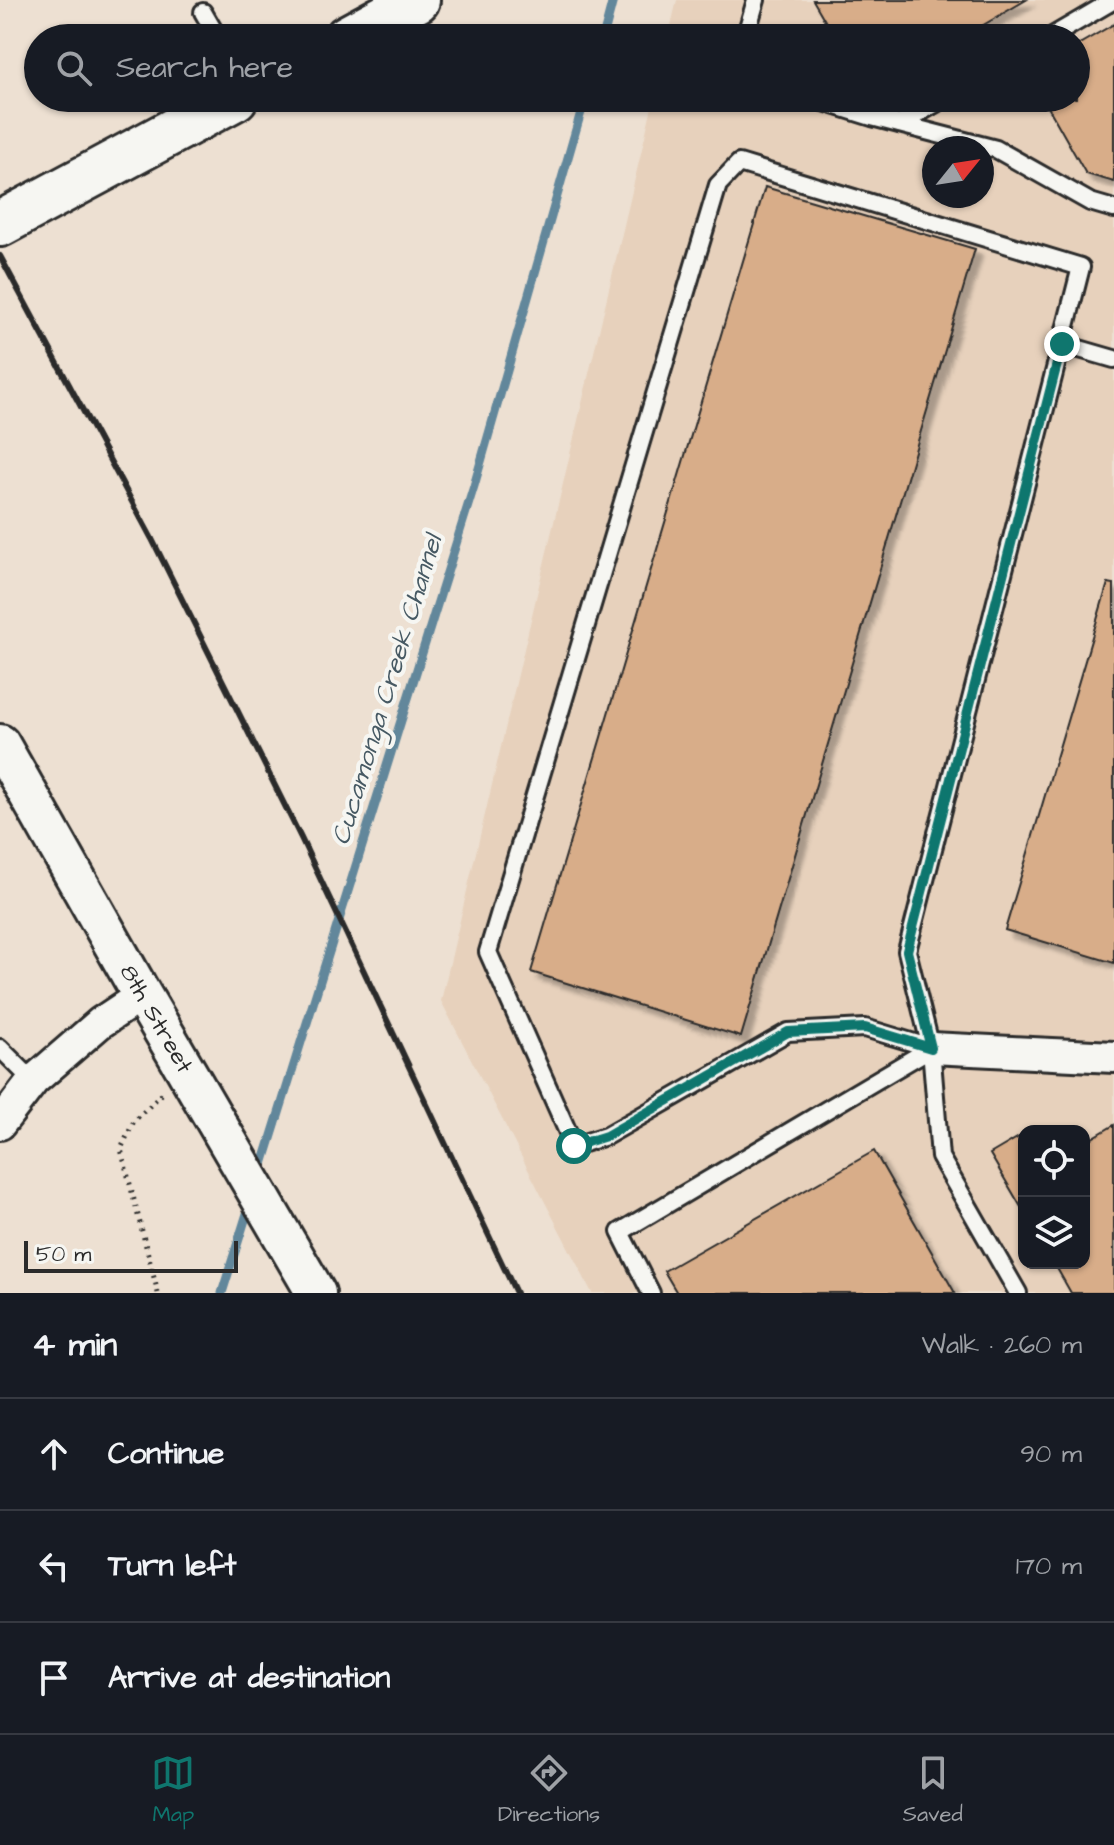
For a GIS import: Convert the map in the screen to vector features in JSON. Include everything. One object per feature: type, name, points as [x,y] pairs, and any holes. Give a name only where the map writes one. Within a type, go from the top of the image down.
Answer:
[{"type":"main road","points":[[373,24],[417,0]]},
{"type":"main road","points":[[0,224],[209,112]]},
{"type":"street","name":"8th Street","points":[[0,744],[315,1292]]},
{"type":"street","points":[[0,1124],[33,1081],[100,1023],[142,995]]},
{"type":"street","points":[[931,1048],[1114,1057]]},
{"type":"lane","points":[[749,24],[756,0]]},
{"type":"lane","points":[[1073,24],[1114,0]]},
{"type":"lane","points":[[203,12],[210,24]]},
{"type":"lane","points":[[859,112],[996,149],[1090,202],[1114,209]]},
{"type":"lane","points":[[900,124],[921,112]]},
{"type":"lane","points":[[931,1048],[865,1028],[788,1032],[606,1136],[574,1146],[488,952],[718,185],[739,163],[1081,267],[907,951],[931,1048],[940,1157],[1018,1293]]},
{"type":"lane","points":[[1062,344],[1114,359]]},
{"type":"lane","points":[[0,1048],[33,1081]]},
{"type":"lane","points":[[651,1293],[620,1232],[931,1048]]},
{"type":"path","points":[[158,1293],[121,1149],[134,1121],[186,1071]]},
{"type":"shaded area","points":[[677,0],[1114,0],[1114,1293],[592,1293],[441,1001],[651,112],[1090,112],[1090,24],[671,24]]},
{"type":"building","points":[[813,0],[1026,0],[985,24],[827,24]]},
{"type":"building","points":[[1114,24],[1114,182],[1086,174],[1051,112],[1090,112],[1090,38]]},
{"type":"building","points":[[765,187],[975,249],[741,1037],[531,972]]},
{"type":"building","points":[[1108,583],[1114,584],[1114,963],[1005,930]]},
{"type":"building","points":[[1114,1125],[1114,1293],[1071,1293],[1057,1269],[1090,1269],[1090,1139]]},
{"type":"building","points":[[1018,1138],[1018,1202],[990,1154]]},
{"type":"building","points":[[874,1151],[955,1293],[677,1293],[664,1271]]},
{"type":"waterway","name":"Cucamonga Creek Channel","points":[[607,24],[613,0]]},
{"type":"waterway","name":"Cucamonga Creek Channel","points":[[260,1174],[474,486],[581,112]]},
{"type":"waterway","name":"Cucamonga Creek Channel","points":[[222,1293],[250,1204]]},
{"type":"railway","points":[[0,256],[152,539],[301,838],[516,1293]]},
{"type":"route","points":[[574,1146],[606,1136],[788,1032],[865,1028],[931,1048],[907,951],[1062,344]]}]
